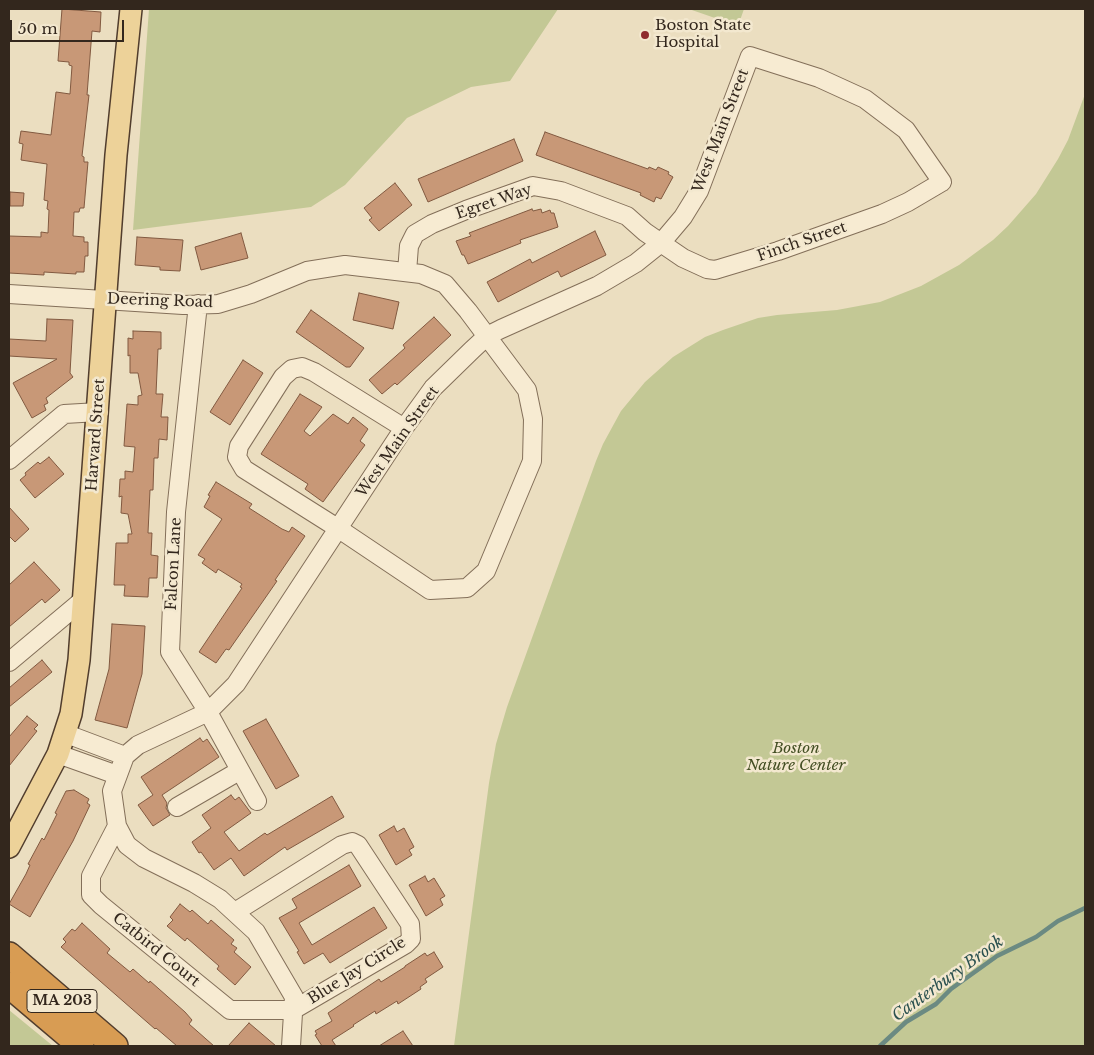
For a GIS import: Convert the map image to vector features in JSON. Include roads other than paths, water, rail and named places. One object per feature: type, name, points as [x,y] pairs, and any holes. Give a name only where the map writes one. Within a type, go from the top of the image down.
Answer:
[{"type":"highway","name":"MA 203","points":[[9,955],[114,1046]]},
{"type":"highway","name":"MA 203","points":[[9,985],[81,1046]]},
{"type":"main road","name":"Harvard Street","points":[[9,847],[58,754],[71,714],[79,660],[99,412],[116,155],[130,9]]},
{"type":"street","name":"West Main Street","points":[[125,756],[138,744],[208,712],[236,684],[404,428],[433,388],[487,336],[597,286],[636,263],[661,243],[683,217],[699,191],[750,56],[819,78],[865,99],[906,130],[942,182]]},
{"type":"street","name":"Finch Street","points":[[661,243],[683,258],[707,269],[715,270],[778,251],[882,214],[908,202],[942,182]]},
{"type":"street","name":"Egret Way","points":[[408,272],[408,246],[415,234],[432,224],[466,210],[533,186],[561,191],[627,216],[661,243]]},
{"type":"street","name":"Deering Road","points":[[9,294],[218,304],[252,294],[308,271],[345,265],[421,274],[445,284],[527,390],[533,419],[532,461],[486,571],[467,588],[430,590],[339,529],[244,469],[237,457],[239,446],[283,376],[292,369],[302,367],[314,372],[404,428]]},
{"type":"street","name":"Falcon Lane","points":[[198,304],[176,512],[170,652],[208,712],[257,801]]},
{"type":"street","points":[[9,460],[64,414],[99,412]]},
{"type":"street","points":[[9,662],[83,600]]},
{"type":"street","points":[[64,733],[125,756],[112,791],[117,826],[127,845],[144,858],[220,898],[256,932],[294,997],[291,1046]]},
{"type":"street","points":[[58,754],[118,775]]},
{"type":"street","points":[[177,807],[239,771]]},
{"type":"street","name":"Catbird Court","points":[[117,826],[91,876],[91,895],[230,1010],[293,1010]]},
{"type":"street","name":"Blue Jay Circle","points":[[235,912],[342,845],[352,842],[358,845],[410,924],[411,938],[406,944],[293,1010]]},
{"type":"waterway","name":"Canterbury Brook","points":[[880,1046],[906,1022],[936,1004],[951,989],[997,956],[1036,937],[1058,921],[1085,908]]},
{"type":"place","name":"Boston State Hospital","points":[[645,35]]},
{"type":"park label","name":"Boston Nature Center","points":[[796,758]]}]
